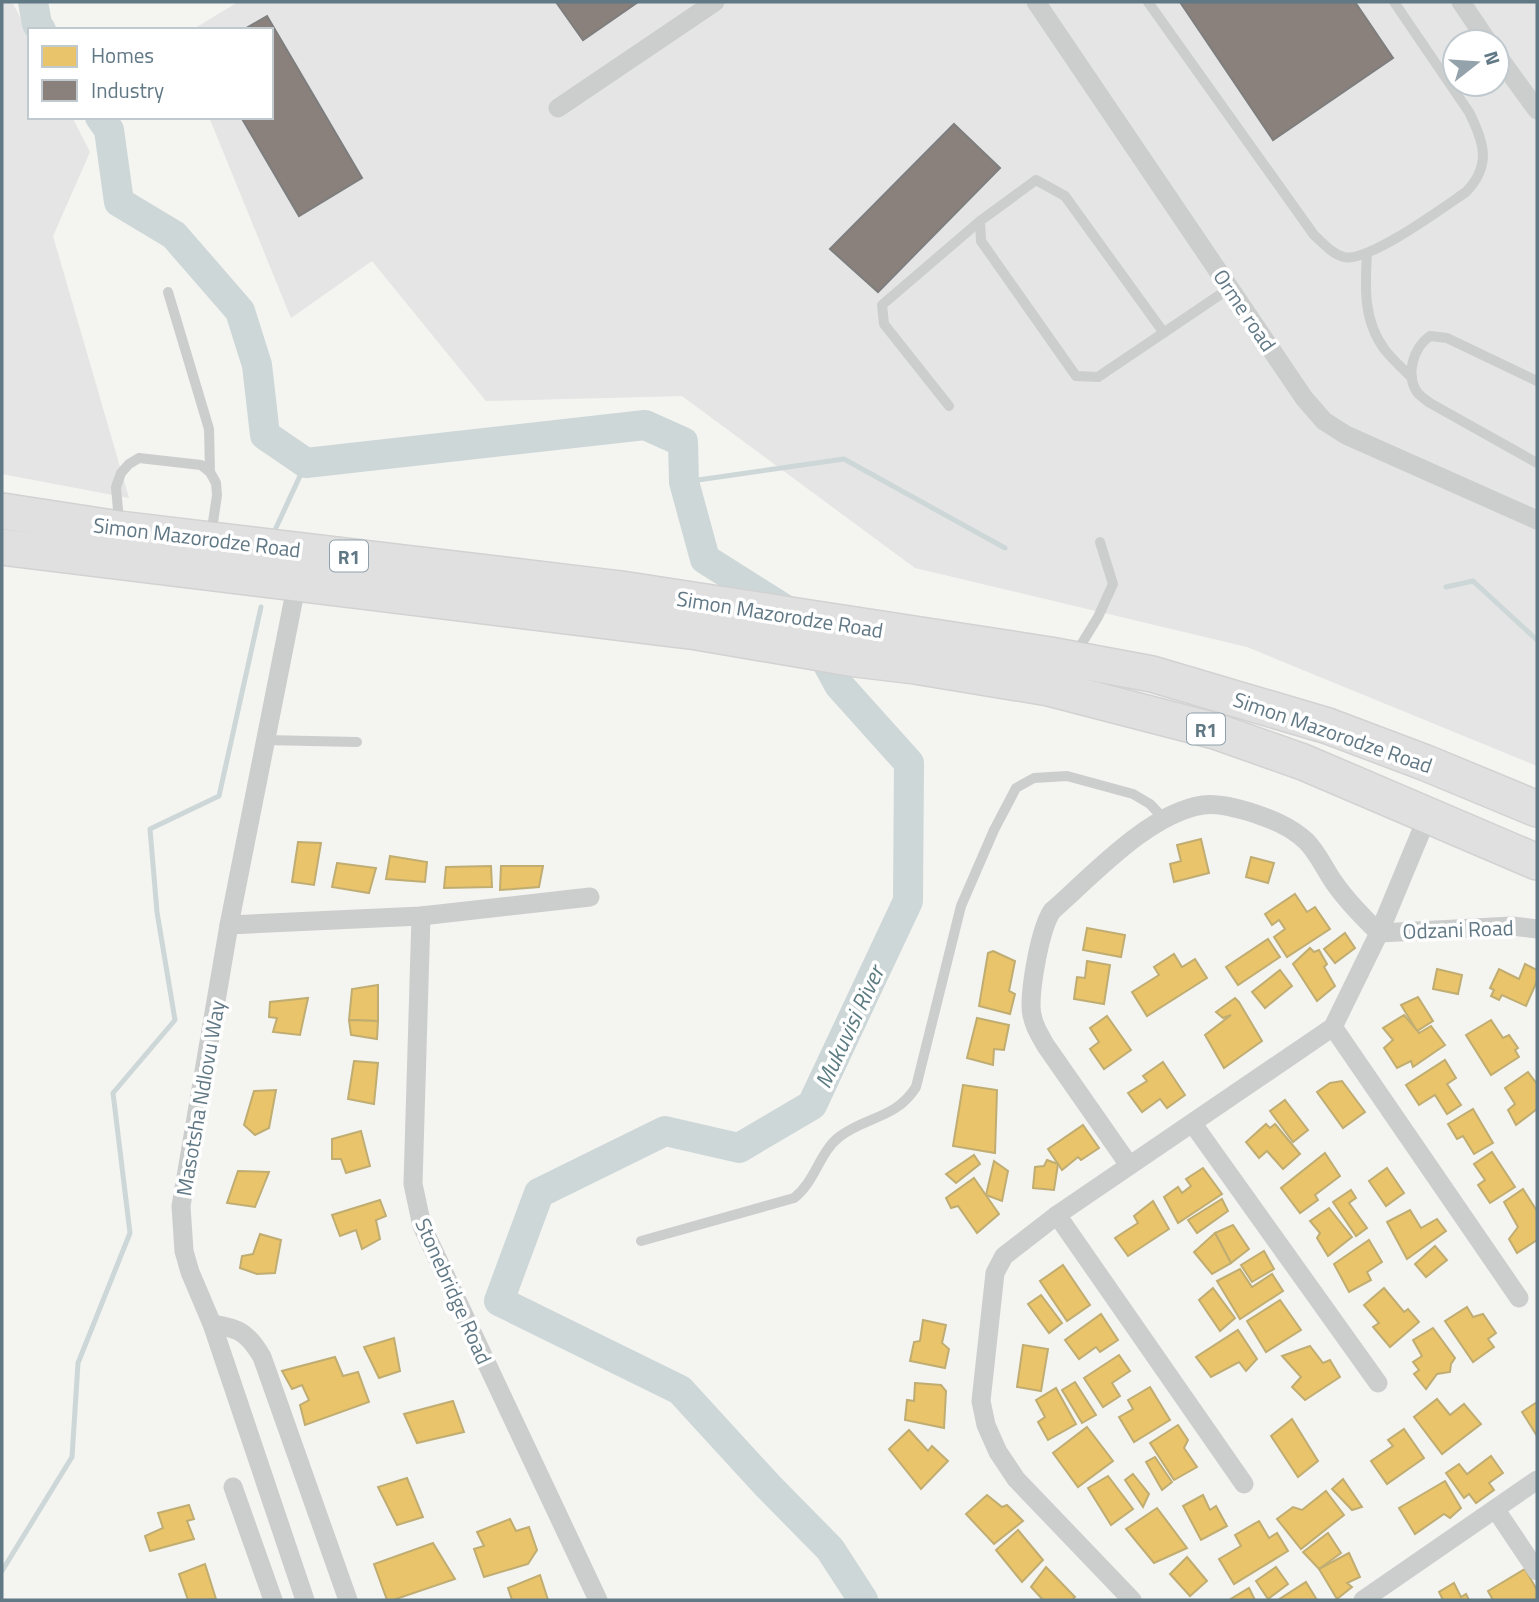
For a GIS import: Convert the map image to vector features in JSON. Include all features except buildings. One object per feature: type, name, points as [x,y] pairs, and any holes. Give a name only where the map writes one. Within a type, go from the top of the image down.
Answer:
[{"type":"highway","name":"Simon Mazorodze Road","points":[[2,511],[119,529],[621,589],[697,616],[856,660],[927,668],[1049,688],[1202,728],[1303,762],[1428,815]]},
{"type":"highway","name":"Simon Mazorodze Road","points":[[2,547],[297,582],[697,616],[860,625],[1073,659],[1152,674],[1328,726],[1537,809]]},
{"type":"highway","name":"R1","points":[[1428,815],[1537,862]]},
{"type":"street","points":[[558,108],[715,2]]},
{"type":"street","name":"Orme road","points":[[1036,2],[1304,398],[1324,421],[1367,446],[1537,520]]},
{"type":"street","points":[[1461,2],[1479,28]]},
{"type":"street","points":[[1511,74],[1537,110]]},
{"type":"street","name":"Masotsha Ndlovu Way","points":[[297,582],[229,925],[181,1206],[184,1251],[212,1324],[305,1600]]},
{"type":"street","points":[[1129,1165],[1036,1028],[1031,1007],[1041,938],[1045,922],[1052,911],[1145,830],[1185,810],[1205,805],[1223,806],[1270,818],[1308,843],[1350,903],[1379,933]]},
{"type":"street","points":[[1132,1600],[1016,1479],[990,1434],[981,1401],[995,1273],[1004,1256],[1058,1215],[1333,1027],[1379,933],[1428,815]]},
{"type":"street","points":[[229,925],[421,916],[590,897]]},
{"type":"street","name":"Stonebridge Road","points":[[421,916],[414,1161],[416,1205],[422,1226],[598,1600]]},
{"type":"street","name":"Odzani Road","points":[[1379,933],[1512,926],[1537,929]]},
{"type":"street","points":[[1333,1027],[1519,1298]]},
{"type":"street","points":[[1193,1124],[1378,1383]]},
{"type":"street","points":[[1058,1215],[1244,1484]]},
{"type":"street","points":[[212,1324],[242,1332],[253,1342],[262,1357],[348,1600]]},
{"type":"street","points":[[1364,1600],[1537,1480]]},
{"type":"street","points":[[233,1487],[273,1600]]},
{"type":"street","points":[[1496,1510],[1537,1571]]},
{"type":"lane","points":[[1148,2],[1314,235],[1331,251],[1346,258],[1367,253],[1397,238],[1466,192],[1476,182],[1484,153],[1479,131],[1469,112],[1394,2]]},
{"type":"lane","points":[[949,406],[884,324],[882,305],[980,221],[1036,180],[1065,196],[1164,333]]},
{"type":"lane","points":[[980,221],[981,242],[1076,376],[1098,377],[1230,288]]},
{"type":"lane","points":[[1367,253],[1365,293],[1369,321],[1384,349],[1412,378]]},
{"type":"lane","points":[[168,292],[209,429],[210,472]]},
{"type":"lane","points":[[1537,381],[1447,338],[1430,336],[1419,344],[1413,361],[1412,378],[1417,392],[1430,403],[1537,463]]},
{"type":"lane","points":[[119,529],[116,487],[121,472],[129,464],[139,458],[201,464],[210,472],[216,483],[217,495],[210,538]]},
{"type":"lane","points":[[1073,659],[1098,617],[1113,584],[1100,542]]},
{"type":"lane","points":[[265,740],[357,742]]},
{"type":"lane","points":[[641,1241],[794,1198],[808,1185],[838,1138],[894,1111],[909,1098],[916,1087],[961,906],[994,830],[1016,788],[1034,778],[1067,776],[1133,794],[1150,804],[1164,819]]},
{"type":"shaded area","points":[[2,2],[12,2],[28,32],[28,119],[73,119],[90,152],[53,236],[129,498],[2,474]]},
{"type":"shaded area","points":[[238,2],[1537,2],[1537,766],[1247,647],[915,568],[682,396],[486,401],[372,261],[291,318],[210,119],[273,119],[273,28],[195,28]]},
{"type":"waterway","points":[[33,2],[40,28]]},
{"type":"waterway","name":"Mukuvisi River","points":[[101,119],[109,130],[119,202],[174,235],[240,311],[257,365],[265,435],[306,463],[645,425],[683,442],[684,482],[705,559],[805,622],[839,685],[909,763],[908,901],[812,1105],[739,1148],[665,1131],[539,1193],[499,1301],[680,1390],[830,1549],[863,1600]]},
{"type":"waterway","points":[[684,482],[844,459],[1005,548]]},
{"type":"waterway","points":[[275,530],[306,463]]},
{"type":"waterway","points":[[1446,587],[1473,581],[1537,640]]},
{"type":"waterway","points":[[2,1571],[72,1457],[78,1363],[130,1233],[113,1093],[175,1020],[157,912],[150,829],[219,796],[261,607]]}]
